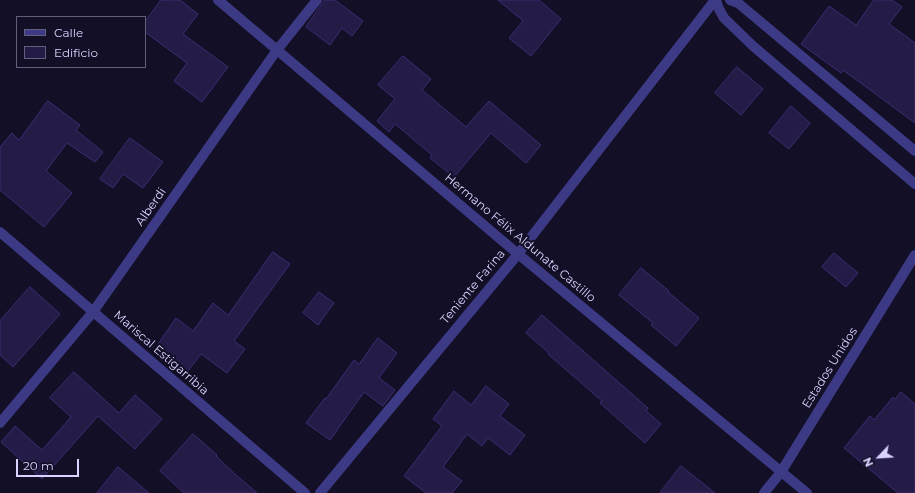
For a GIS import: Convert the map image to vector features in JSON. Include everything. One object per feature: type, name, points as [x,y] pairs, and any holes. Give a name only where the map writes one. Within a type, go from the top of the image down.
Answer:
[{"type":"street","name":"Hermano Félix Aldunate Castillo","points":[[218,0],[518,254],[807,493]]},
{"type":"street","name":"Alberdi","points":[[0,423],[93,312],[278,50],[317,0]]},
{"type":"street","points":[[716,0],[724,18],[753,46],[915,184]]},
{"type":"street","name":"Teniente Farina","points":[[320,493],[518,254],[716,0]]},
{"type":"street","points":[[730,0],[738,3],[915,151]]},
{"type":"street","name":"Mariscal Estigarribia","points":[[0,232],[306,493]]},
{"type":"street","name":"Estados Unidos","points":[[764,493],[781,472],[915,255]]},
{"type":"building","points":[[161,0],[180,0],[198,14],[183,34],[228,67],[202,102],[174,81],[187,63],[146,33],[146,21]]},
{"type":"building","points":[[325,0],[335,0],[363,21],[352,36],[342,28],[330,45],[306,27]]},
{"type":"building","points":[[498,0],[539,0],[561,19],[531,56],[509,38],[523,21]]},
{"type":"building","points":[[874,0],[892,0],[902,7],[889,24],[915,43],[915,123],[843,70],[841,73],[801,44],[829,6],[856,25]]},
{"type":"building","points":[[403,56],[431,79],[422,90],[466,127],[489,101],[541,145],[526,163],[491,133],[454,177],[430,158],[432,155],[395,124],[389,132],[377,121],[395,99],[378,85]]},
{"type":"building","points":[[737,67],[763,89],[741,115],[715,93]]},
{"type":"building","points":[[48,101],[80,125],[76,130],[103,152],[95,162],[67,143],[46,171],[72,193],[44,227],[0,190],[0,147],[12,133],[19,140]]},
{"type":"building","points":[[791,106],[810,123],[789,149],[769,133]]},
{"type":"building","points":[[130,138],[163,162],[143,188],[123,174],[113,188],[100,179]]},
{"type":"building","points":[[273,252],[290,264],[234,341],[245,349],[227,373],[201,354],[188,371],[156,347],[176,318],[193,331],[213,303],[228,315]]},
{"type":"building","points":[[834,253],[858,273],[846,287],[822,267]]},
{"type":"building","points":[[641,268],[699,318],[676,346],[651,325],[653,323],[619,295]]},
{"type":"building","points":[[30,287],[60,314],[13,367],[0,355],[0,321]]},
{"type":"building","points":[[319,292],[334,303],[318,325],[303,313]]},
{"type":"building","points":[[542,315],[648,408],[646,411],[661,424],[645,443],[600,403],[602,401],[526,333]]},
{"type":"building","points":[[378,338],[397,353],[379,378],[395,390],[383,406],[364,392],[330,440],[306,423],[325,398],[326,399],[354,360],[359,364]]},
{"type":"building","points":[[74,372],[119,413],[135,395],[162,419],[135,449],[98,416],[42,479],[1,442],[15,426],[42,450],[71,417],[50,398]]},
{"type":"building","points":[[486,386],[509,404],[500,416],[525,435],[510,455],[488,438],[482,446],[467,434],[443,467],[462,481],[452,493],[426,493],[404,476],[442,426],[433,419],[454,391],[471,405]]},
{"type":"building","points":[[901,392],[915,404],[915,493],[898,493],[844,448],[870,416],[874,420],[893,397],[895,399]]},
{"type":"building","points":[[193,434],[257,493],[184,493],[160,471]]},
{"type":"building","points":[[681,466],[715,493],[660,493]]},
{"type":"building","points":[[118,467],[149,493],[97,493]]}]
